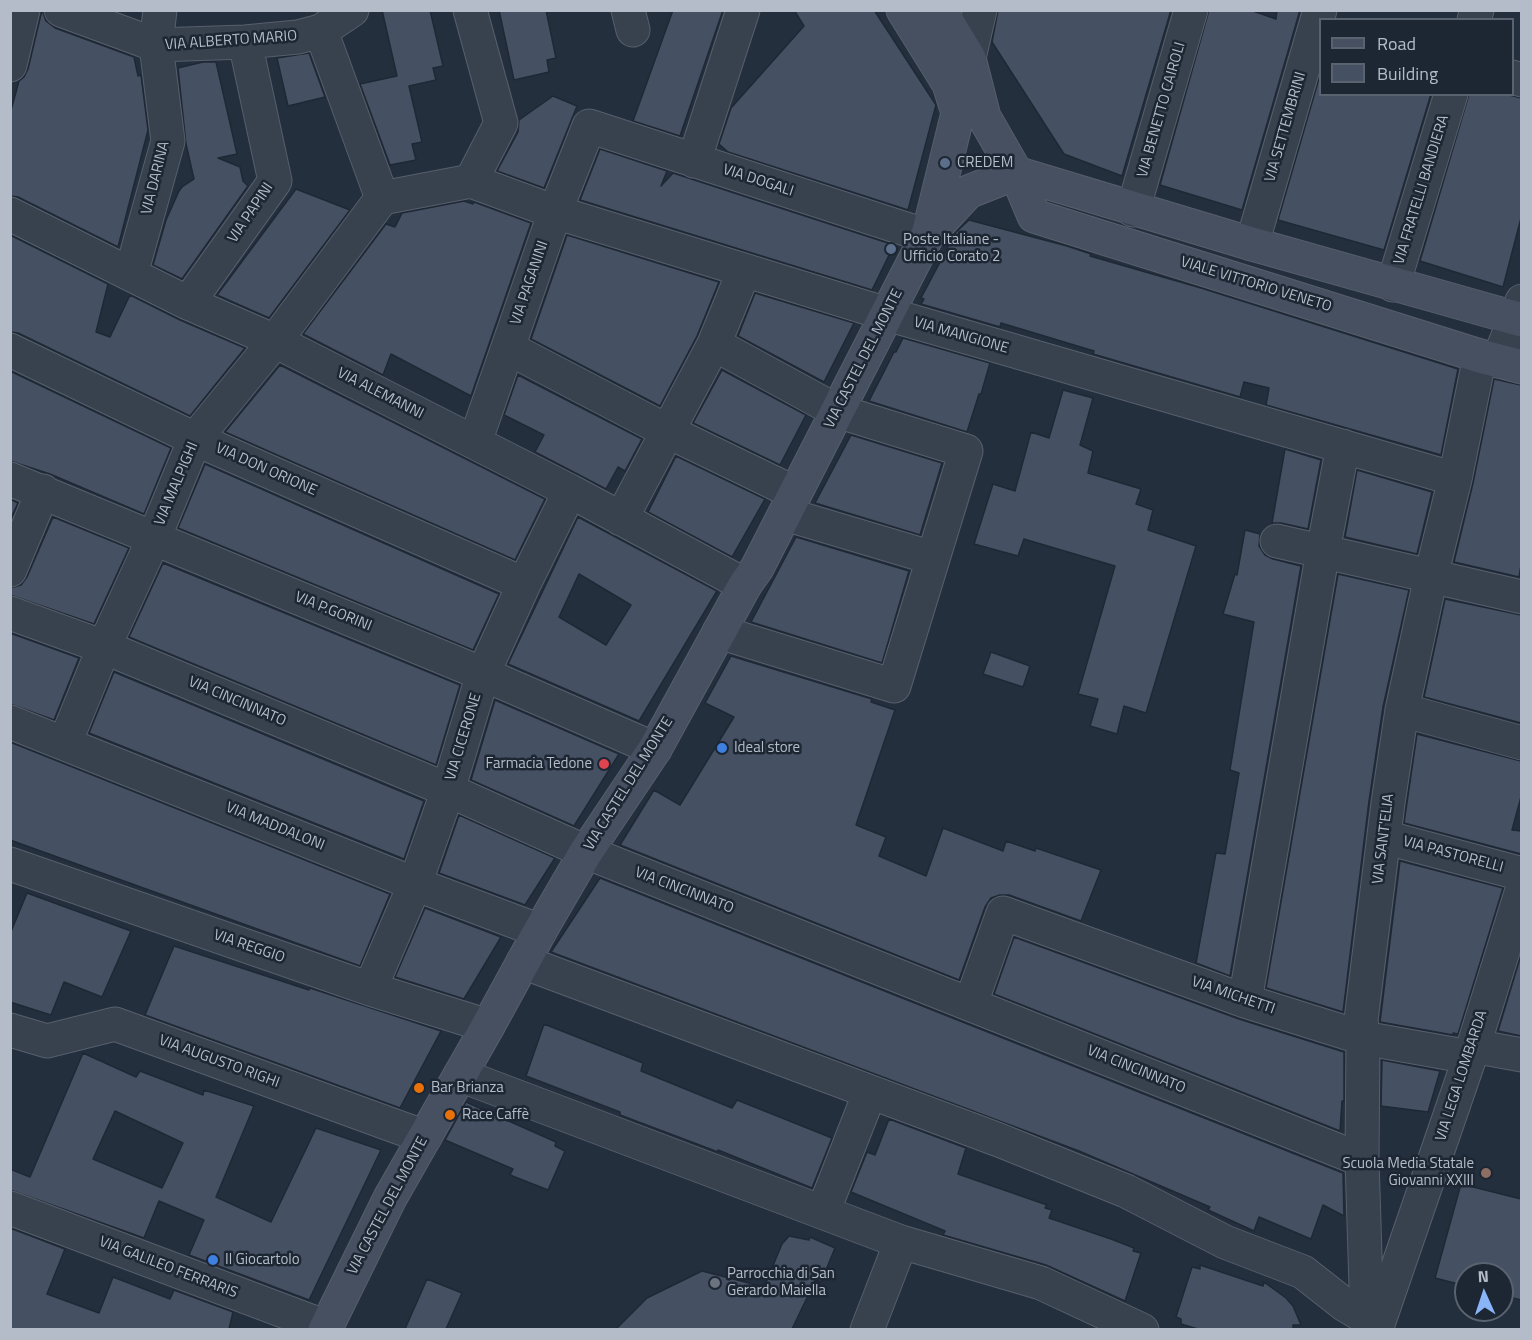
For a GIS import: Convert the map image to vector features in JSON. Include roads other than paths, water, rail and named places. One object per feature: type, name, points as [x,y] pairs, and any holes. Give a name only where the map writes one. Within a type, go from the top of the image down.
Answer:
[{"type":"main road","name":"VIALE VITTORIO VENETO","points":[[903,10],[964,104],[1016,173],[1034,216],[1500,361]]},
{"type":"main road","name":"VIALE VITTORIO VENETO","points":[[940,10],[969,58],[964,104]]},
{"type":"main road","name":"VIA CASTEL DEL MONTE","points":[[325,1328],[390,1198],[540,931],[586,852],[655,749],[745,585],[757,568],[927,236],[964,104]]},
{"type":"main road","name":"VIA CASTEL DEL MONTE","points":[[927,236],[969,192],[1016,173]]},
{"type":"main road","points":[[1016,173],[1133,210],[1394,285],[1520,313]]},
{"type":"street","points":[[10,65],[23,10]]},
{"type":"street","name":"VIA DARINA","points":[[131,274],[168,141],[156,45],[160,10]]},
{"type":"street","name":"VIA ALBERTO MARIO","points":[[67,13],[156,45],[298,38],[321,31],[352,10]]},
{"type":"street","points":[[321,31],[382,198],[471,181],[501,123],[470,10]]},
{"type":"street","points":[[694,161],[744,10]]},
{"type":"street","points":[[969,58],[980,10]]},
{"type":"street","name":"VIA BENETTO CAIROLI","points":[[1133,210],[1191,10]]},
{"type":"street","name":"VIA SETTEMBRINI","points":[[1252,244],[1313,15]]},
{"type":"street","name":"VIA PAPINI","points":[[188,303],[275,181],[245,42]]},
{"type":"street","name":"VIA FRATELLI BANDIERA","points":[[1394,285],[1450,96]]},
{"type":"street","name":"VIA DOGALI","points":[[589,126],[927,236]]},
{"type":"street","name":"VIA PAGANINI","points":[[475,442],[555,212],[589,126]]},
{"type":"street","name":"VIA MANGIONE","points":[[471,181],[555,212],[744,271],[1455,479]]},
{"type":"street","name":"VIA MALPIGHI","points":[[65,743],[104,647],[154,538],[195,439],[275,341],[382,198]]},
{"type":"street","name":"VIA ALEMANNI","points":[[10,214],[188,303],[275,341],[570,491],[745,585]]},
{"type":"street","points":[[621,519],[714,344],[744,271]]},
{"type":"street","name":"VIA SANT'ELIA","points":[[1371,1326],[1362,1160],[1363,1038],[1361,1020],[1402,710],[1455,479],[1520,313]]},
{"type":"street","points":[[714,344],[837,411],[966,452],[894,686],[719,632]]},
{"type":"street","points":[[508,348],[667,431],[790,504],[933,558]]},
{"type":"street","name":"VIA DON ORIONE","points":[[10,350],[195,439],[524,584]]},
{"type":"street","points":[[1245,1001],[1343,446]]},
{"type":"street","name":"VIA P.GORINI","points":[[10,479],[483,674],[655,749]]},
{"type":"street","points":[[10,570],[43,491]]},
{"type":"street","name":"VIA CICERONE","points":[[370,989],[415,884],[448,790],[483,674],[570,491]]},
{"type":"street","points":[[1277,541],[1521,597]]},
{"type":"street","name":"VIA CINCINNATO","points":[[10,613],[104,647],[448,790],[586,852],[1362,1160]]},
{"type":"street","points":[[1402,710],[1521,743]]},
{"type":"street","name":"VIA MADDALONI","points":[[10,722],[415,884],[540,931]]},
{"type":"street","name":"VIA PASTORELLI","points":[[1384,837],[1521,874]]},
{"type":"street","name":"VIA REGGIO","points":[[14,873],[488,1026]]},
{"type":"street","name":"VIA LEGA LOMBARDA","points":[[1371,1326],[1472,1052],[1521,890]]},
{"type":"street","name":"VIA MICHETTI","points":[[970,1004],[1003,913],[1245,1001],[1363,1038],[1472,1052],[1521,1055]]},
{"type":"street","points":[[523,962],[1126,1191],[1225,1242],[1303,1272],[1371,1326]]},
{"type":"street","name":"VIA AUGUSTO RIGHI","points":[[10,1030],[47,1041],[115,1024],[425,1137]]},
{"type":"street","points":[[460,1075],[901,1242],[1041,1283],[1142,1329]]},
{"type":"street","points":[[824,1212],[870,1092]]},
{"type":"street","name":"VIA GALILEO FERRARIS","points":[[10,1208],[325,1328]]},
{"type":"street","points":[[867,1329],[901,1242]]},
{"type":"place","name":"CREDEM","points":[[945,163]]},
{"type":"place","name":"Poste Italiane - Ufficio Corato 2","points":[[891,249]]},
{"type":"place","name":"Ideal store","points":[[722,748]]},
{"type":"place","name":"Farmacia Tedone","points":[[604,764]]},
{"type":"place","name":"Bar Brianza","points":[[419,1088]]},
{"type":"place","name":"Race Caffè","points":[[450,1115]]},
{"type":"place","name":"Scuola Media Statale Giovanni XXIII","points":[[1486,1173]]},
{"type":"place","name":"Il Giocartolo","points":[[213,1260]]},
{"type":"place","name":"Parrocchia di San Gerardo Maiella","points":[[715,1283]]}]
